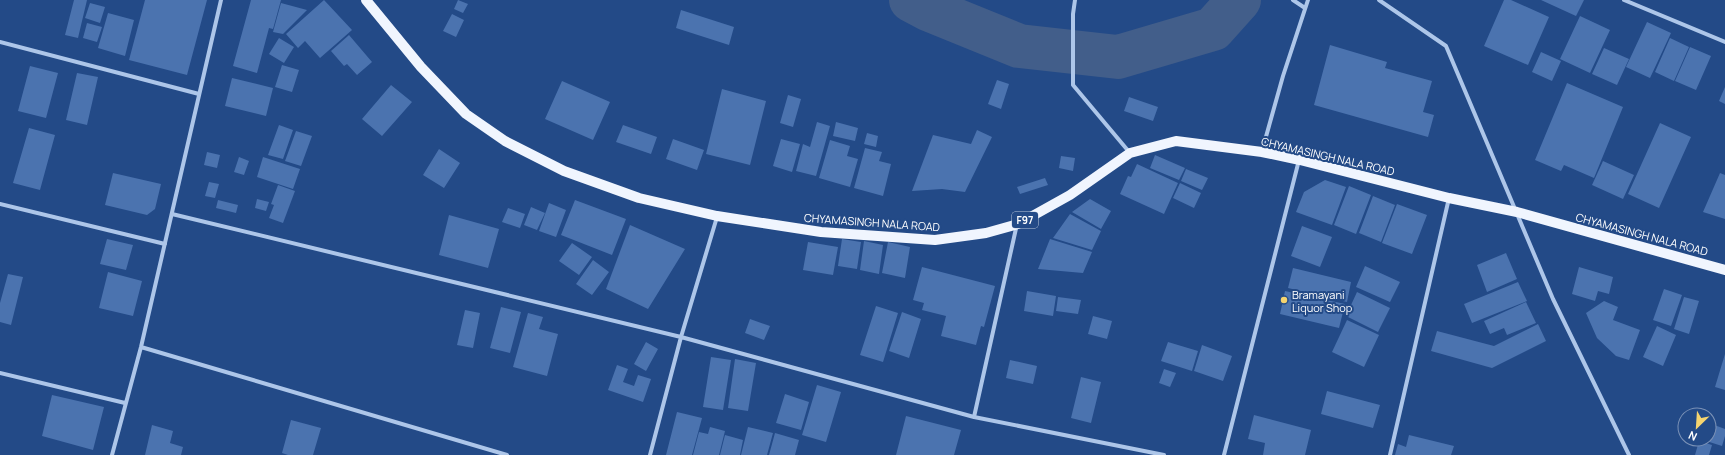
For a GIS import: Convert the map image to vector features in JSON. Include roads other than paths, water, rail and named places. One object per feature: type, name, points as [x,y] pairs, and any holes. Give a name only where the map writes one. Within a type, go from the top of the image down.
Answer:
[{"type":"main road","name":"CHYAMASINGH NALA ROAD","points":[[366,0],[421,67],[466,114],[505,141],[564,171],[639,198],[717,216],[821,232],[934,240],[986,233],[1018,224],[1070,195],[1130,153],[1176,141],[1262,152],[1300,160],[1449,198],[1517,212],[1725,270]]},
{"type":"street","points":[[112,455],[141,347],[221,0]]},
{"type":"street","points":[[1075,0],[1073,14],[1073,85],[1130,153]]},
{"type":"street","points":[[1293,0],[1305,8]]},
{"type":"street","points":[[1262,152],[1283,76],[1308,0]]},
{"type":"street","points":[[1379,0],[1446,46],[1553,298],[1629,455]]},
{"type":"street","points":[[1624,0],[1725,42]]},
{"type":"street","points":[[0,42],[199,94]]},
{"type":"street","points":[[1224,455],[1300,160]]},
{"type":"street","points":[[1390,455],[1449,198]]},
{"type":"street","points":[[0,204],[165,244]]},
{"type":"street","points":[[172,214],[681,337],[974,417],[1164,455]]},
{"type":"street","points":[[650,455],[681,337],[717,216]]},
{"type":"street","points":[[974,417],[1018,224]]},
{"type":"street","points":[[141,347],[507,455]]},
{"type":"street","points":[[0,372],[125,403]]},
{"type":"waterway","points":[[911,0],[928,9],[1019,46],[1118,57],[1213,29],[1239,0]]},
{"type":"place","name":"Bramayani Liquor Shop","points":[[1284,300]]}]
